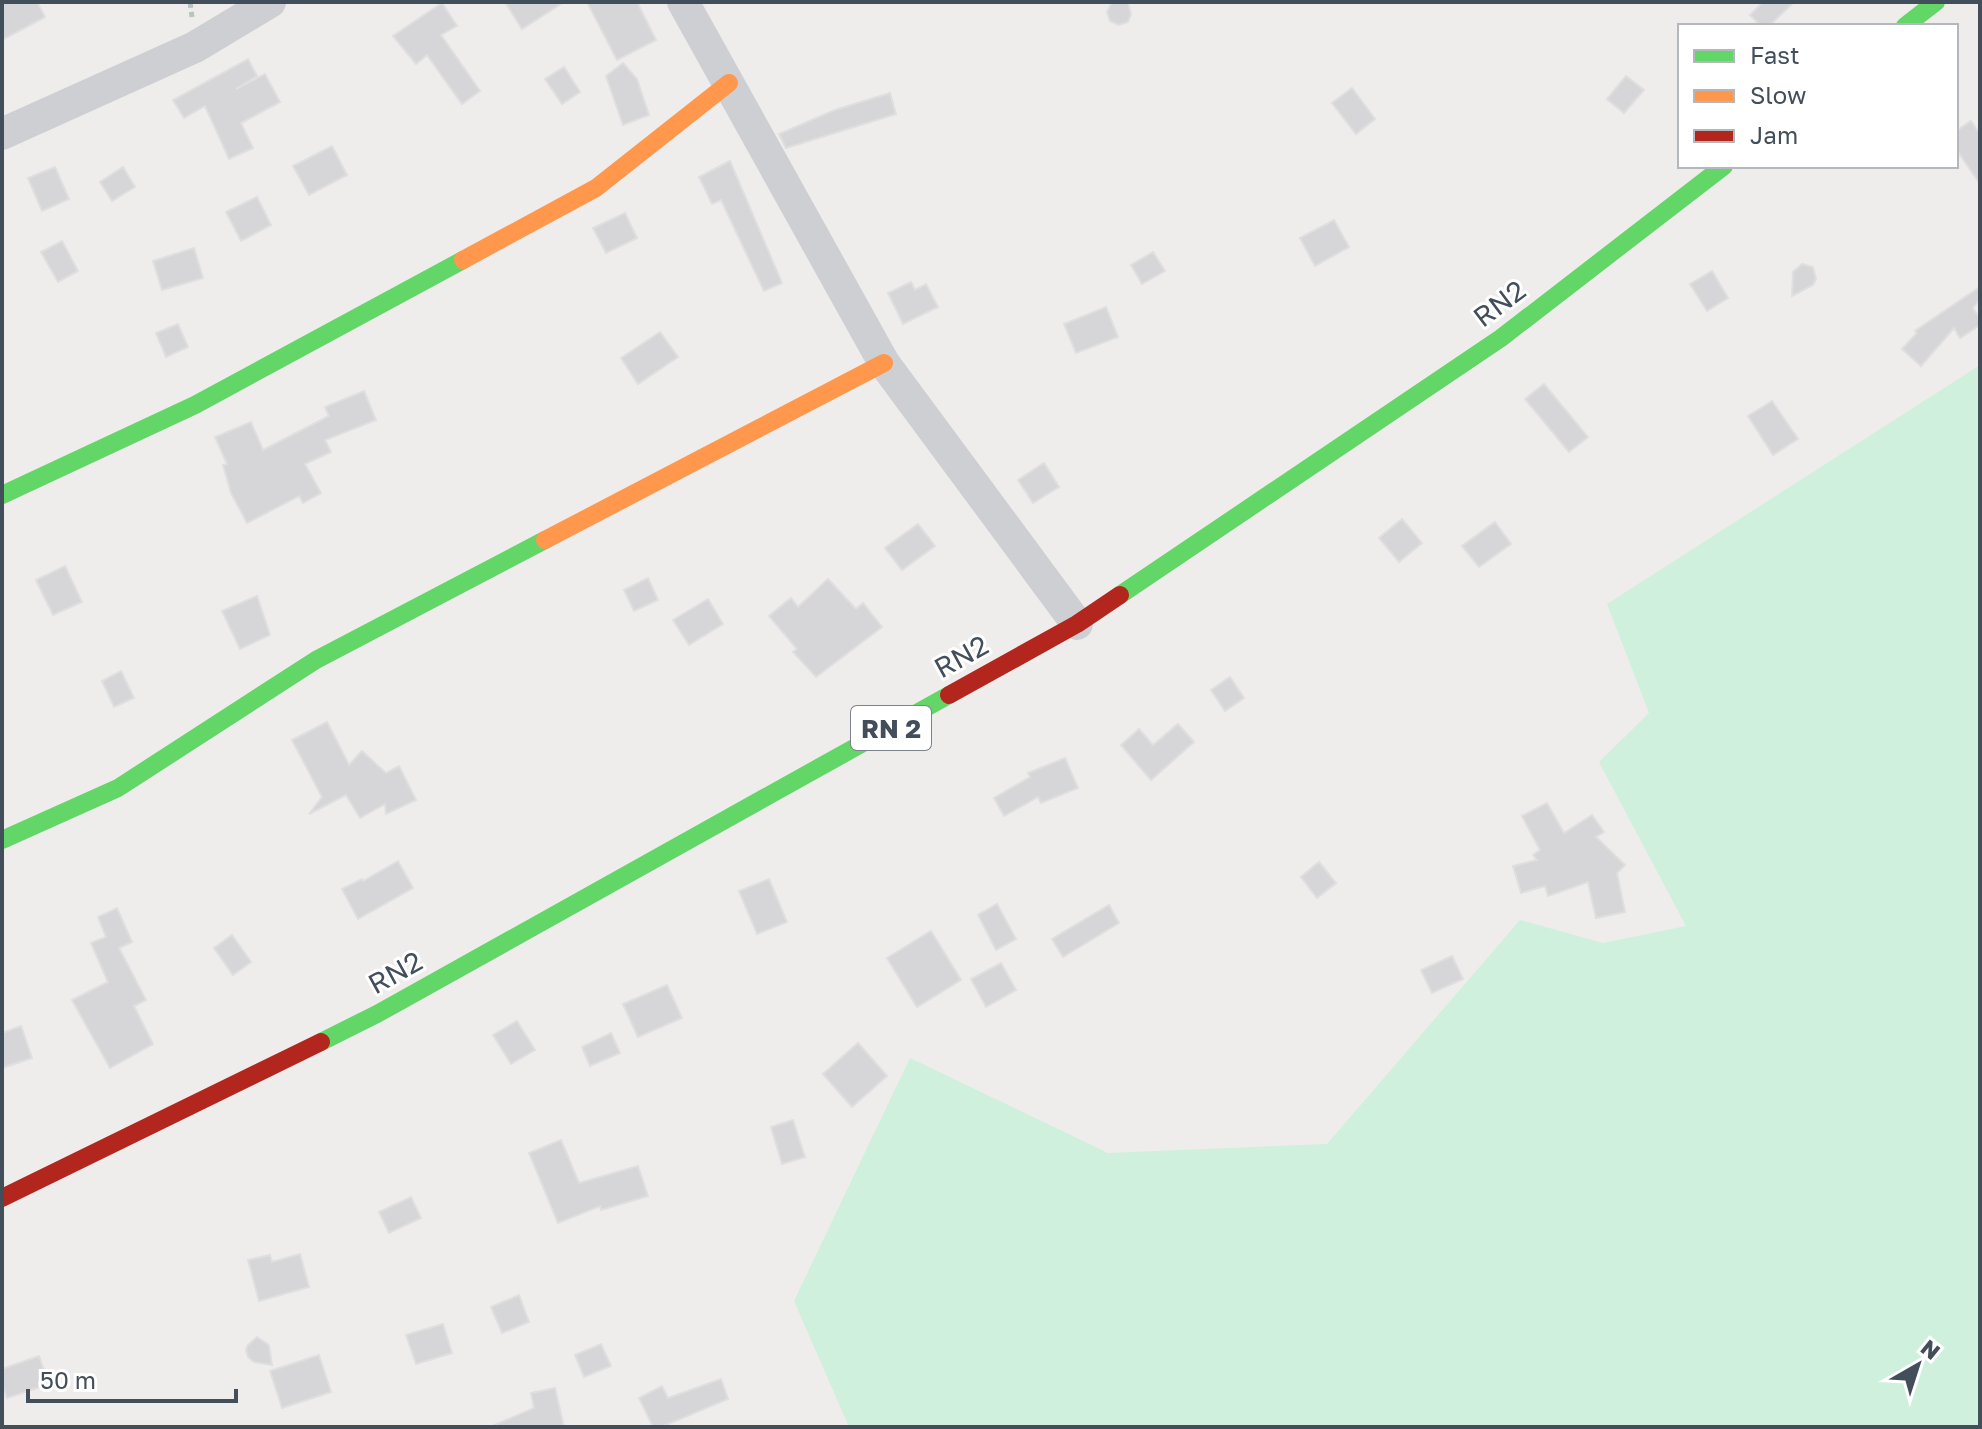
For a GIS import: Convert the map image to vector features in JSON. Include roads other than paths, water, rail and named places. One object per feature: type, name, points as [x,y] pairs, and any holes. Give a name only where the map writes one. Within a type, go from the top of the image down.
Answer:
[{"type":"main road","points":[[1908,24],[1936,2]]},
{"type":"main road","points":[[2,495],[195,405],[596,188],[729,83]]},
{"type":"main road","name":"RN2","points":[[2,1198],[377,1014],[1077,624],[1501,338],[1721,168]]},
{"type":"main road","points":[[2,840],[118,788],[316,660],[884,363]]},
{"type":"street","points":[[2,134],[195,47],[270,2]]},
{"type":"street","points":[[683,2],[884,363],[1077,624]]}]
